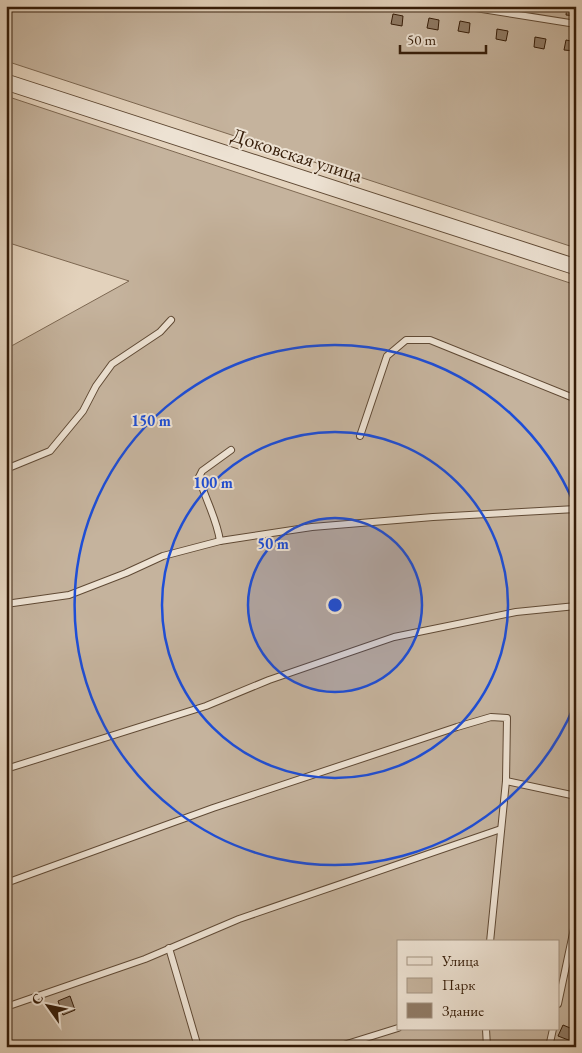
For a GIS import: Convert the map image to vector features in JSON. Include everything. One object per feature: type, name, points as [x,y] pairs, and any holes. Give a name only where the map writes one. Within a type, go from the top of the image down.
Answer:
[{"type":"street","name":"Доковская улица","points":[[6,82],[576,267]]},
{"type":"lane","points":[[463,6],[576,24]]},
{"type":"lane","points":[[6,469],[50,451],[83,412],[96,386],[112,364],[160,332],[171,320]]},
{"type":"lane","points":[[360,436],[387,356],[406,340],[430,340],[576,398]]},
{"type":"lane","points":[[220,541],[218,530],[199,477],[202,471],[232,450]]},
{"type":"lane","points":[[6,604],[69,594],[126,573],[163,556],[220,541],[312,527],[433,517],[576,509]]},
{"type":"lane","points":[[6,769],[206,706],[278,677],[394,637],[516,612],[576,606]]},
{"type":"lane","points":[[6,883],[213,808],[491,717],[507,718],[506,782],[490,940]]},
{"type":"lane","points":[[506,782],[576,796]]},
{"type":"lane","points":[[6,1007],[169,948],[240,919],[501,829]]},
{"type":"lane","points":[[560,995],[576,919]]},
{"type":"lane","points":[[169,948],[198,1047]]},
{"type":"lane","points":[[337,1047],[397,1028]]},
{"type":"lane","points":[[486,1030],[487,1047]]},
{"type":"lane","points":[[549,1047],[553,1030]]},
{"type":"green space","points":[[6,6],[576,6],[576,248],[6,61]]},
{"type":"green space","points":[[6,96],[576,285],[576,1047],[6,1047],[6,349],[129,281],[6,242]]},
{"type":"building","points":[[567,6],[576,6],[576,16],[566,15]]},
{"type":"building","points":[[393,14],[403,16],[402,26],[391,24]]},
{"type":"building","points":[[429,18],[439,20],[438,30],[427,28]]},
{"type":"building","points":[[460,21],[470,23],[469,33],[458,31]]},
{"type":"building","points":[[497,29],[508,31],[506,41],[496,39]]},
{"type":"building","points":[[535,37],[546,39],[544,49],[534,47]]},
{"type":"building","points":[[566,40],[576,42],[575,51],[564,50]]},
{"type":"building","points":[[70,996],[75,1010],[63,1015],[58,1001]]},
{"type":"building","points":[[563,1025],[575,1030],[571,1041],[558,1036]]}]
